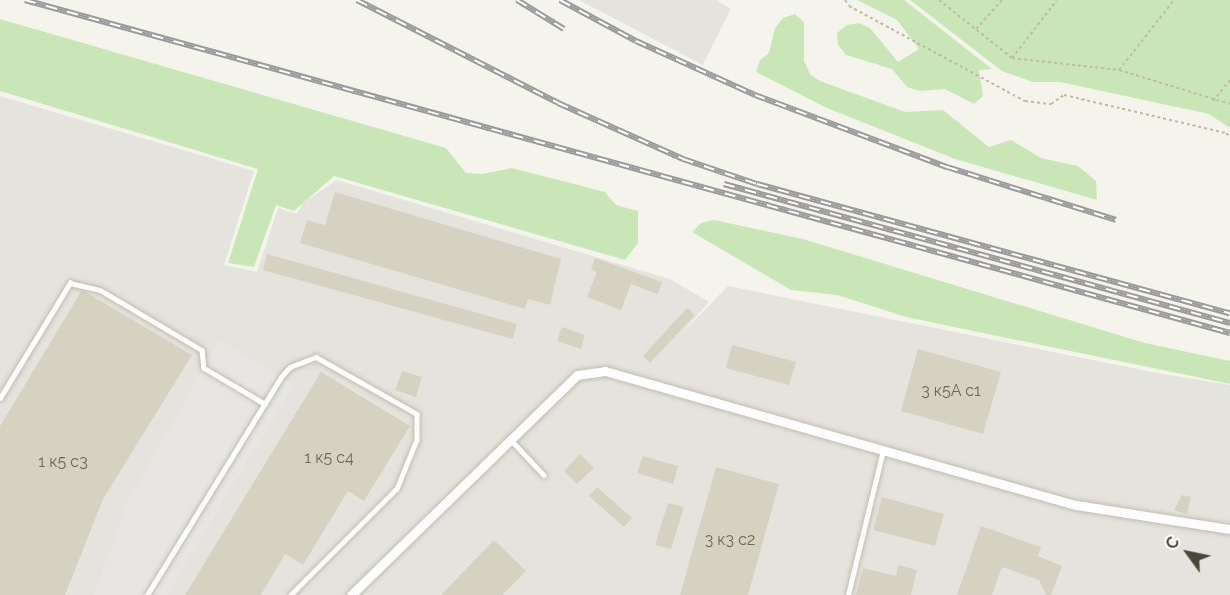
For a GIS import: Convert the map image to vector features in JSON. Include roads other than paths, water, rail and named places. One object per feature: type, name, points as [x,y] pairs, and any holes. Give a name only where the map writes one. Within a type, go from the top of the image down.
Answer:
[{"type":"street","points":[[351,595],[577,375],[605,371],[1076,505],[1230,530]]},
{"type":"lane","points":[[0,398],[70,283],[100,290],[202,350],[204,368],[265,404]]},
{"type":"lane","points":[[147,595],[290,367],[316,357],[417,414],[417,440],[397,489],[291,595]]},
{"type":"lane","points":[[511,440],[544,475]]},
{"type":"lane","points":[[848,595],[883,450]]},
{"type":"railway","points":[[25,0],[1230,333]]},
{"type":"railway","points":[[357,0],[558,103],[683,159],[757,184],[1230,313]]},
{"type":"railway","points":[[517,0],[564,29]]},
{"type":"railway","points":[[560,0],[636,41],[755,95],[947,167],[1116,220]]},
{"type":"railway","points":[[724,184],[1230,323]]}]
